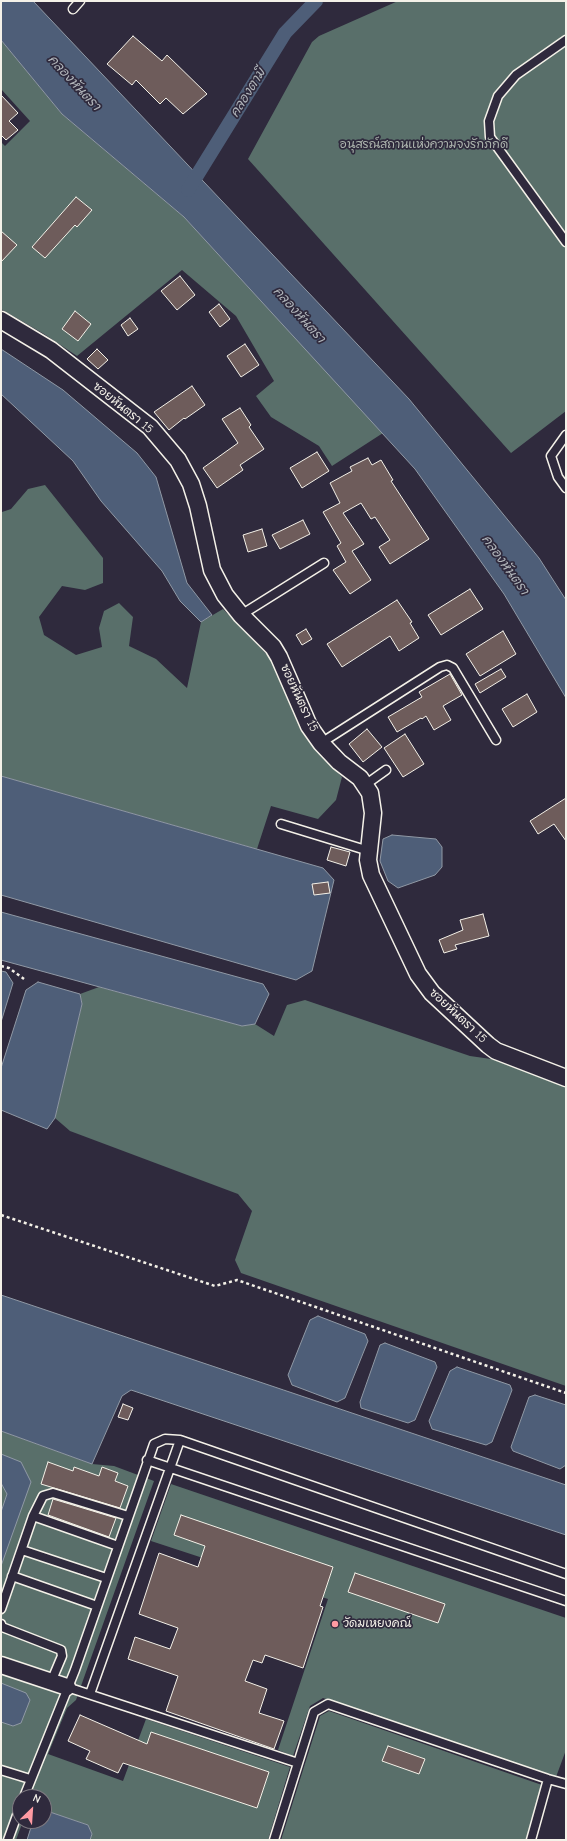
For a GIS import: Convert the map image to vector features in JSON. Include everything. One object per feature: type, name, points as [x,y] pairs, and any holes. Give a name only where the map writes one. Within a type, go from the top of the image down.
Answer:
[{"type":"street","name":"ซอยหันตรา 15","points":[[1,320],[51,350],[150,427],[178,460],[191,484],[198,506],[212,570],[226,595],[242,615],[273,647],[279,657],[309,726],[321,743],[339,762],[360,778],[370,793],[373,813],[368,860],[371,875],[418,974],[432,993],[496,1051],[566,1078]]},
{"type":"street","points":[[1,1665],[68,1687]]},
{"type":"lane","points":[[73,9],[80,1]]},
{"type":"lane","points":[[566,40],[516,75],[498,96],[489,121],[490,137],[566,242]]},
{"type":"lane","points":[[566,435],[551,456],[558,477],[566,488]]},
{"type":"lane","points":[[242,615],[324,563]]},
{"type":"lane","points":[[321,743],[440,667],[447,665],[453,668],[496,740]]},
{"type":"lane","points":[[365,785],[386,770]]},
{"type":"lane","points":[[281,824],[369,851]]},
{"type":"lane","points":[[27,1789],[68,1687],[147,1460],[154,1444],[165,1439],[180,1440],[566,1574]]},
{"type":"lane","points":[[90,1694],[180,1440]]},
{"type":"lane","points":[[147,1460],[566,1601]]},
{"type":"lane","points":[[1,1608],[33,1516],[43,1496],[53,1493],[128,1516]]},
{"type":"lane","points":[[33,1516],[118,1546]]},
{"type":"lane","points":[[22,1550],[106,1578]]},
{"type":"lane","points":[[12,1576],[97,1606]]},
{"type":"lane","points":[[1,1624],[2,1627],[61,1650],[62,1656],[51,1682]]},
{"type":"lane","points":[[68,1687],[298,1763]]},
{"type":"lane","points":[[274,1840],[314,1712],[328,1704],[566,1784]]},
{"type":"lane","points":[[1,1770],[30,1779]]},
{"type":"lane","points":[[531,1840],[548,1779]]},
{"type":"lane","points":[[8,1840],[12,1829]]},
{"type":"path","points":[[1,966],[9,968],[24,979]]},
{"type":"path","points":[[1,1215],[215,1286],[237,1280],[566,1393]]},
{"type":"green space","name":"อนุสรณ์สถานแห่งความจงรักภักดี","points":[[398,1],[566,1],[566,411],[511,453],[248,159],[312,42],[319,36]]},
{"type":"green space","points":[[1,40],[62,114],[184,217],[383,433],[332,466],[319,446],[271,417],[256,396],[274,381],[236,316],[182,270],[77,356],[44,334],[1,309],[1,142],[5,146],[30,121],[1,89]]},
{"type":"green space","points":[[45,485],[103,558],[103,583],[85,590],[62,586],[39,617],[44,635],[76,655],[102,647],[99,628],[104,611],[119,603],[133,617],[129,646],[156,659],[187,688],[201,622],[223,609],[272,660],[301,726],[320,754],[342,777],[336,800],[318,819],[271,806],[257,849],[1,776],[1,511],[11,509],[28,489]]},
{"type":"green space","points":[[99,987],[242,1026],[255,1024],[274,1036],[287,1005],[305,1000],[470,1056],[491,1059],[549,1076],[566,1087],[566,1386],[241,1273],[235,1260],[252,1211],[238,1194],[70,1131],[55,1118],[82,1004],[80,994]]},
{"type":"green space","points":[[1,1431],[92,1464],[114,1466],[154,1481],[76,1700],[67,1708],[48,1754],[123,1781],[146,1719],[290,1767],[268,1840],[90,1840],[92,1834],[88,1825],[52,1813],[52,1789],[12,1789],[12,1829],[20,1829],[16,1840],[1,1840]]},
{"type":"green space","points":[[171,1484],[566,1618],[566,1750],[556,1777],[323,1698],[310,1706],[293,1756],[278,1750],[328,1599],[151,1541]]},
{"type":"green space","points":[[329,1711],[542,1785],[526,1840],[281,1840],[320,1716]]},
{"type":"water","name":"คลองหันตรา","points":[[1,1],[33,1],[409,399],[539,558],[566,600],[566,698],[504,594],[415,469],[184,217],[62,114],[1,40]]},
{"type":"water","points":[[1,349],[63,390],[137,453],[156,477],[187,583],[212,615],[201,622],[180,601],[162,571],[101,501],[73,461],[1,394]]},
{"type":"water","points":[[1,776],[323,868],[334,880],[312,971],[296,980],[1,895]]},
{"type":"water","points":[[392,835],[436,839],[442,847],[442,867],[435,875],[398,888],[388,881],[380,861],[383,839]]},
{"type":"water","points":[[1,912],[263,984],[269,994],[255,1024],[242,1026],[1,960]]},
{"type":"water","points":[[1,971],[6,972],[13,983],[1,1022]]},
{"type":"water","points":[[38,982],[80,994],[82,1004],[55,1118],[47,1129],[1,1110],[1,1068],[26,990]]},
{"type":"water","points":[[1,1295],[566,1485],[566,1535],[131,1390],[122,1396],[92,1464],[1,1431]]},
{"type":"water","points":[[318,1316],[365,1334],[368,1341],[345,1398],[337,1402],[292,1385],[288,1375],[310,1320]]},
{"type":"water","points":[[385,1343],[435,1362],[437,1367],[415,1420],[408,1423],[361,1408],[360,1402],[380,1345]]},
{"type":"water","points":[[457,1367],[510,1385],[512,1390],[492,1442],[486,1445],[432,1429],[429,1421],[450,1371]]},
{"type":"water","points":[[535,1395],[566,1405],[566,1465],[560,1469],[513,1451],[511,1447],[529,1397]]},
{"type":"water","points":[[1,1454],[21,1462],[31,1482],[1,1566],[1,1512],[7,1494],[1,1483]]},
{"type":"water","points":[[1,1683],[26,1693],[30,1700],[21,1723],[13,1726],[1,1722]]},
{"type":"water","points":[[52,1813],[88,1825],[92,1834],[90,1840],[27,1840],[30,1829],[52,1829]]},
{"type":"building","points":[[133,36],[162,61],[167,55],[207,94],[183,114],[166,98],[160,104],[136,80],[132,85],[107,64]]},
{"type":"building","points":[[1,95],[18,113],[9,121],[18,130],[6,140],[1,135]]},
{"type":"building","points":[[76,197],[92,210],[77,227],[75,225],[45,258],[32,247]]},
{"type":"building","points":[[1,231],[17,245],[1,262]]},
{"type":"building","points":[[180,276],[195,295],[177,310],[161,291]]},
{"type":"building","points":[[219,304],[230,319],[220,327],[209,312]]},
{"type":"building","points":[[75,311],[91,324],[78,341],[62,329]]},
{"type":"building","points":[[130,318],[138,329],[128,336],[121,325]]},
{"type":"building","points":[[245,344],[259,365],[241,377],[227,356]]},
{"type":"building","points":[[97,349],[108,360],[98,369],[87,359]]},
{"type":"building","points":[[192,386],[205,405],[185,419],[184,418],[169,430],[154,412]]},
{"type":"building","points":[[240,408],[251,425],[249,427],[264,449],[240,465],[243,470],[217,488],[203,468],[238,443],[222,419]]},
{"type":"building","points":[[317,452],[329,471],[302,488],[290,468]]},
{"type":"building","points":[[368,458],[372,465],[381,460],[393,480],[391,481],[429,539],[390,564],[379,547],[390,540],[375,517],[371,519],[361,503],[343,513],[364,544],[352,551],[371,580],[350,594],[333,570],[346,562],[337,546],[341,543],[323,512],[340,503],[330,483],[352,471],[350,467]]},
{"type":"building","points":[[303,520],[310,534],[280,549],[272,535]]},
{"type":"building","points":[[262,529],[267,546],[248,552],[243,535]]},
{"type":"building","points":[[470,589],[483,609],[441,635],[428,615]]},
{"type":"building","points":[[397,600],[412,622],[410,623],[419,638],[399,651],[390,636],[342,667],[327,644]]},
{"type":"building","points":[[306,629],[312,639],[302,645],[296,635]]},
{"type":"building","points":[[503,631],[516,654],[480,676],[466,654]]},
{"type":"building","points":[[501,669],[506,677],[480,693],[475,684]]},
{"type":"building","points":[[450,674],[462,695],[443,706],[451,720],[434,730],[426,716],[397,732],[388,717],[422,697],[419,692]]},
{"type":"building","points":[[527,694],[537,712],[513,727],[502,709]]},
{"type":"building","points":[[367,729],[382,747],[363,762],[349,744]]},
{"type":"building","points":[[405,734],[424,764],[403,777],[384,748]]},
{"type":"building","points":[[566,798],[566,841],[554,824],[538,834],[530,821]]},
{"type":"building","points":[[331,847],[350,852],[346,866],[327,860]]},
{"type":"building","points":[[328,882],[330,893],[314,895],[312,884]]},
{"type":"building","points":[[483,914],[489,936],[455,945],[457,949],[444,953],[439,940],[463,930],[460,920]]},
{"type":"building","points":[[123,1404],[133,1408],[128,1420],[118,1417]]},
{"type":"building","points":[[48,1462],[73,1471],[74,1467],[99,1476],[102,1467],[118,1473],[115,1481],[128,1486],[120,1508],[41,1484]]},
{"type":"building","points":[[53,1499],[116,1518],[109,1537],[48,1515]]},
{"type":"building","points":[[181,1515],[333,1567],[320,1606],[323,1607],[303,1668],[265,1655],[262,1663],[253,1660],[245,1681],[267,1689],[259,1713],[284,1721],[274,1749],[166,1711],[178,1676],[128,1659],[135,1637],[170,1649],[178,1628],[139,1614],[159,1553],[198,1567],[205,1546],[174,1535]]},
{"type":"building","points":[[355,1573],[445,1604],[438,1623],[348,1592]]},
{"type":"building","points":[[80,1715],[147,1744],[151,1732],[269,1772],[257,1808],[123,1763],[118,1773],[86,1759],[90,1751],[68,1741]]},
{"type":"building","points":[[388,1746],[425,1759],[419,1774],[382,1761]]},
{"type":"waterway","name":"คลองตามี","points":[[188,190],[285,33],[316,1]]},
{"type":"place","name":"วัดมเหยงคณ์","points":[[335,1624]]}]
